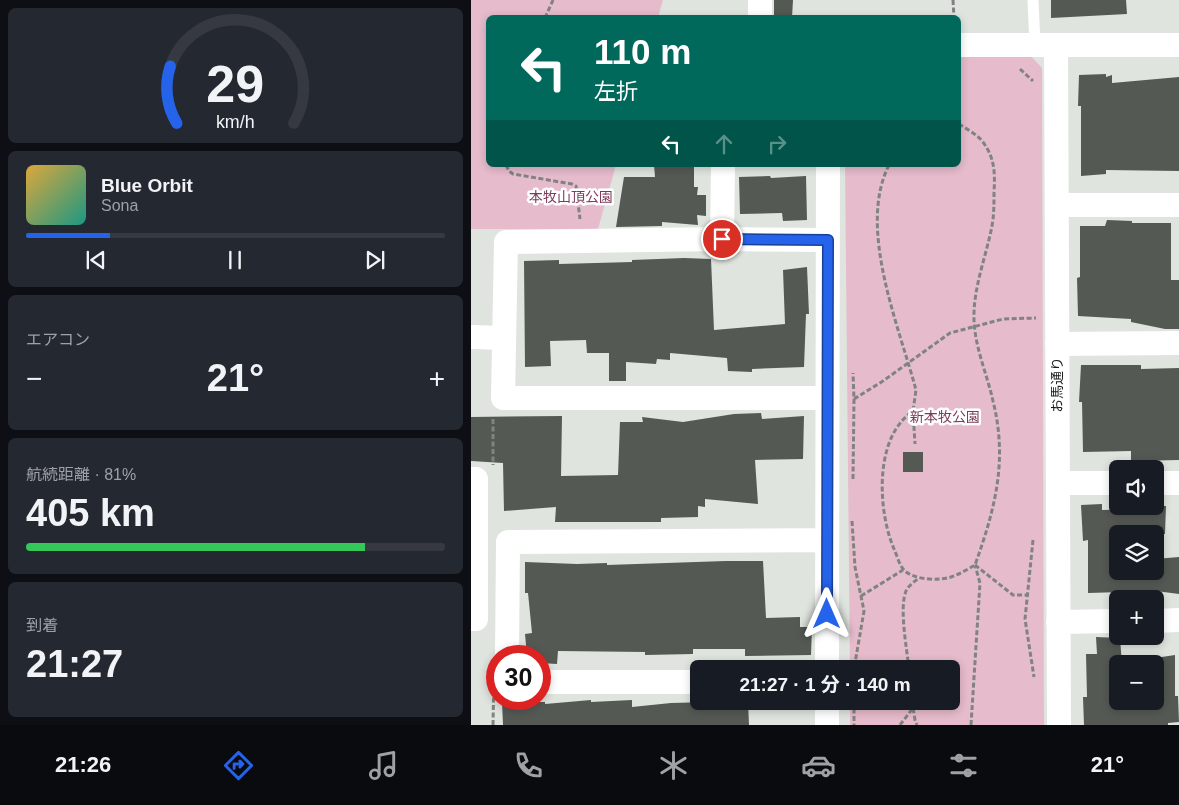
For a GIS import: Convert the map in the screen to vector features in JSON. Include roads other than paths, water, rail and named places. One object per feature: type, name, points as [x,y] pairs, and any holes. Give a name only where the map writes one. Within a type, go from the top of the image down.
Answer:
[{"type":"street","points":[[760,0],[760,15]]},
{"type":"street","points":[[961,45],[1179,45]]},
{"type":"street","name":"お馬通り","points":[[1045,45],[1057,205],[1059,725]]},
{"type":"street","points":[[722,239],[723,167]]},
{"type":"street","points":[[827,660],[828,167]]},
{"type":"street","points":[[1057,205],[1179,205]]},
{"type":"street","points":[[827,398],[503,398],[506,242],[722,239],[828,240]]},
{"type":"street","points":[[471,337],[504,338]]},
{"type":"street","points":[[1057,344],[1179,343]]},
{"type":"street","points":[[471,479],[476,479],[475,619],[471,619]]},
{"type":"street","points":[[1164,483],[1179,482]]},
{"type":"street","points":[[1058,483],[1109,483]]},
{"type":"street","points":[[507,645],[507,542],[827,540]]},
{"type":"street","points":[[1164,620],[1179,620]]},
{"type":"street","points":[[1058,622],[1109,621]]},
{"type":"street","points":[[551,682],[690,682]]},
{"type":"street","points":[[827,710],[827,725]]},
{"type":"lane","points":[[1033,0],[1045,45]]},
{"type":"park label","name":"本牧山頂公園","points":[[571,197]]},
{"type":"park label","name":"新本牧公園","points":[[945,417]]}]
